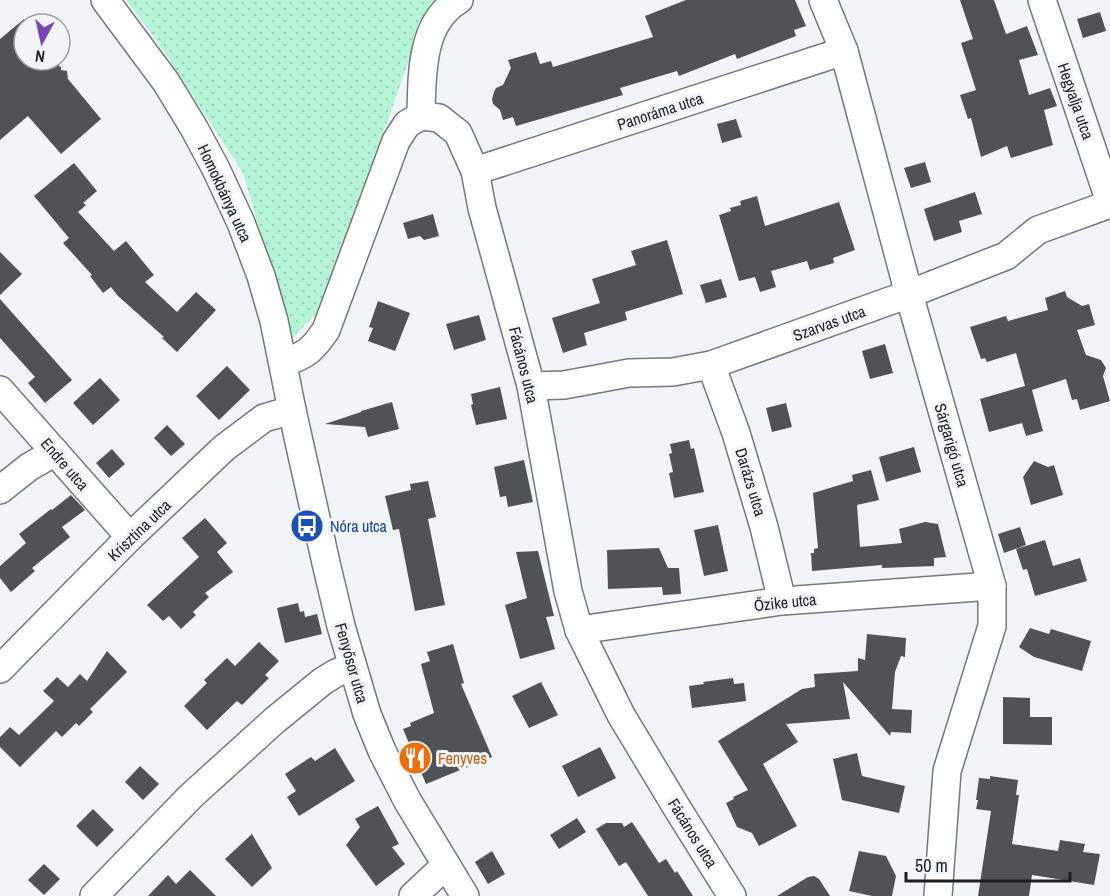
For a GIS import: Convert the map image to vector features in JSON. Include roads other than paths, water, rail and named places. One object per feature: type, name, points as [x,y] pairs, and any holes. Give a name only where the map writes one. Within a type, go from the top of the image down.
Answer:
[{"type":"street","name":"Homokbánya utca","points":[[105,0],[166,82],[216,169],[241,223],[261,276],[274,321],[292,410]]},
{"type":"street","points":[[283,363],[303,356],[318,343],[326,330],[396,141],[407,124],[421,116],[422,75],[430,35],[448,6],[459,0]]},
{"type":"street","name":"Sárgarigó utca","points":[[823,0],[844,51],[909,294],[992,585],[992,626],[947,771],[938,896]]},
{"type":"street","name":"Hegyalja utca","points":[[1042,0],[1110,203]]},
{"type":"street","name":"Panoráma utca","points":[[475,171],[844,51]]},
{"type":"street","name":"Fácános utca","points":[[421,116],[439,118],[458,133],[475,171],[482,208],[531,386],[568,591],[579,630],[621,715],[732,896]]},
{"type":"street","name":"Szarvas utca","points":[[531,386],[564,385],[629,373],[673,372],[711,365],[909,294],[1006,256],[1038,230],[1110,203]]},
{"type":"street","name":"Darázs utca","points":[[711,365],[736,433],[764,527],[782,601]]},
{"type":"street","name":"Endre utca","points":[[0,390],[130,537]]},
{"type":"street","name":"Krisztina utca","points":[[0,669],[130,537],[224,448],[264,418],[292,410]]},
{"type":"street","name":"Fenyősor utca","points":[[292,410],[341,626],[367,714],[382,751],[407,800],[465,896]]},
{"type":"street","points":[[0,490],[29,467],[55,452]]},
{"type":"street","name":"Őzike utca","points":[[579,630],[782,601],[992,585]]},
{"type":"street","points":[[94,896],[191,796],[275,720],[323,681],[352,666]]},
{"type":"street","points":[[413,896],[446,865]]},
{"type":"place","name":"Nóra utca","points":[[307,526]]},
{"type":"place","name":"Fenyves","points":[[415,758]]}]
